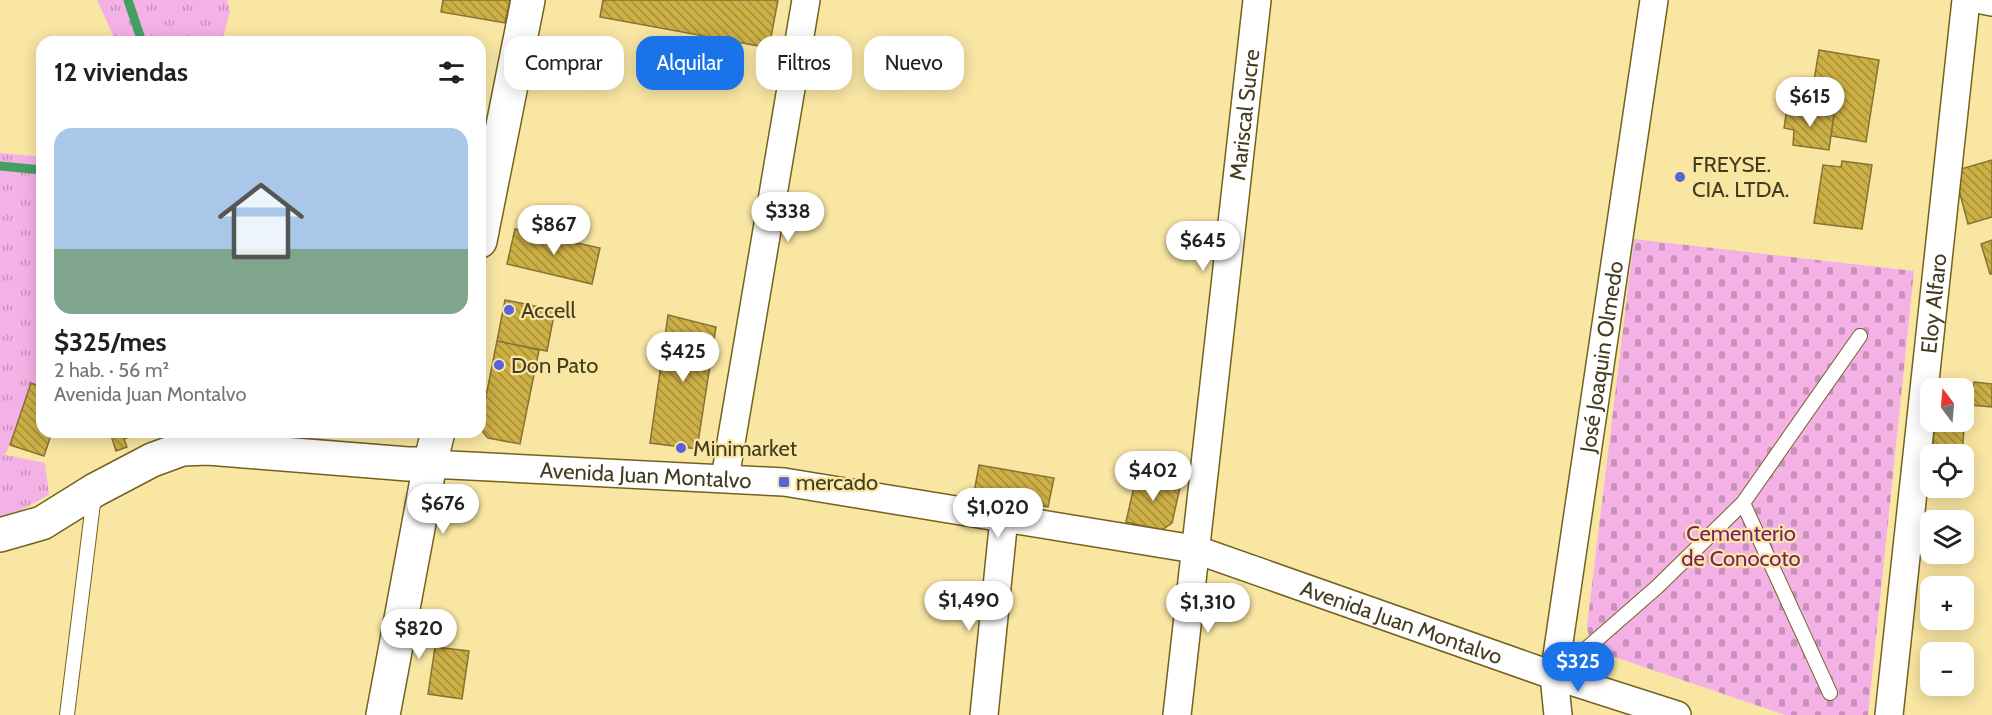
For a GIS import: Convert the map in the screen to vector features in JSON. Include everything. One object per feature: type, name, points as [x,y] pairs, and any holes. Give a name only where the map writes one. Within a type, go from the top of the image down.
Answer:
[{"type":"main road","points":[[486,212],[528,0]]},
{"type":"main road","points":[[382,715],[436,438]]},
{"type":"main road","name":"Avenida Juan Montalvo","points":[[0,536],[42,523],[95,490],[152,460],[182,449],[208,448],[430,464]]},
{"type":"street","points":[[725,478],[806,0]]},
{"type":"street","name":"Mariscal Sucre","points":[[1177,715],[1257,0]]},
{"type":"street","name":"José Joaquin Olmedo","points":[[1558,715],[1556,676],[1654,0]]},
{"type":"street","name":"Eloy Alfaro","points":[[1888,715],[1966,0]]},
{"type":"street","points":[[1982,0],[1992,2]]},
{"type":"street","name":"Avenida Juan Montalvo","points":[[430,464],[784,482],[1194,549],[1556,676],[1677,715]]},
{"type":"street","points":[[984,715],[1004,518]]},
{"type":"lane","points":[[1556,676],[1657,587],[1743,503],[1860,336]]},
{"type":"lane","points":[[67,715],[95,490]]},
{"type":"lane","points":[[1743,503],[1830,693]]},
{"type":"green space","points":[[97,0],[227,0],[230,11],[224,36],[113,36]]},
{"type":"green space","points":[[0,153],[36,156],[36,384],[5,455],[45,463],[49,495],[0,519]]},
{"type":"green space","name":"Cementerio de Conocoto","points":[[1634,239],[1914,271],[1868,715],[1785,715],[1591,649],[1587,626]]},
{"type":"building","points":[[443,0],[510,0],[505,23],[441,12]]},
{"type":"building","points":[[603,0],[778,0],[771,36],[756,36],[756,46],[744,43],[744,36],[704,36],[600,17]]},
{"type":"building","points":[[1819,50],[1879,60],[1866,142],[1831,136],[1834,114],[1809,111]]},
{"type":"building","points":[[1787,108],[1834,114],[1829,150],[1793,145],[1794,130],[1784,128]]},
{"type":"building","points":[[1992,160],[1992,217],[1968,224],[1954,171]]},
{"type":"building","points":[[1842,161],[1872,165],[1862,229],[1814,223],[1823,165],[1841,167]]},
{"type":"building","points":[[515,229],[600,248],[592,284],[507,264]]},
{"type":"building","points":[[1992,240],[1992,274],[1990,274],[1981,244]]},
{"type":"building","points":[[505,300],[555,310],[547,351],[497,341]]},
{"type":"building","points":[[668,315],[716,327],[697,449],[650,443]]},
{"type":"building","points":[[497,341],[539,350],[520,444],[486,436],[486,396]]},
{"type":"building","points":[[1974,382],[1992,384],[1992,407],[1974,405]]},
{"type":"building","points":[[31,383],[36,385],[36,438],[50,438],[44,456],[10,445]]},
{"type":"building","points":[[1934,432],[1964,432],[1963,444],[1933,444]]},
{"type":"building","points":[[112,438],[127,438],[124,439],[127,447],[116,451]]},
{"type":"building","points":[[979,465],[1054,478],[1048,507],[974,493]]},
{"type":"building","points":[[1137,473],[1181,483],[1172,523],[1162,530],[1126,522]]},
{"type":"building","points":[[435,647],[469,651],[462,699],[428,694]]},
{"type":"waterway","points":[[128,0],[140,36]]},
{"type":"waterway","points":[[0,166],[36,169]]},
{"type":"place","name":"FREYSE. CIA. LTDA.","points":[[1680,177]]},
{"type":"place","name":"Accell","points":[[509,310]]},
{"type":"place","name":"Don Pato","points":[[499,365]]},
{"type":"place","name":"Minimarket","points":[[681,448]]},
{"type":"place","name":"mercado","points":[[784,482]]}]
